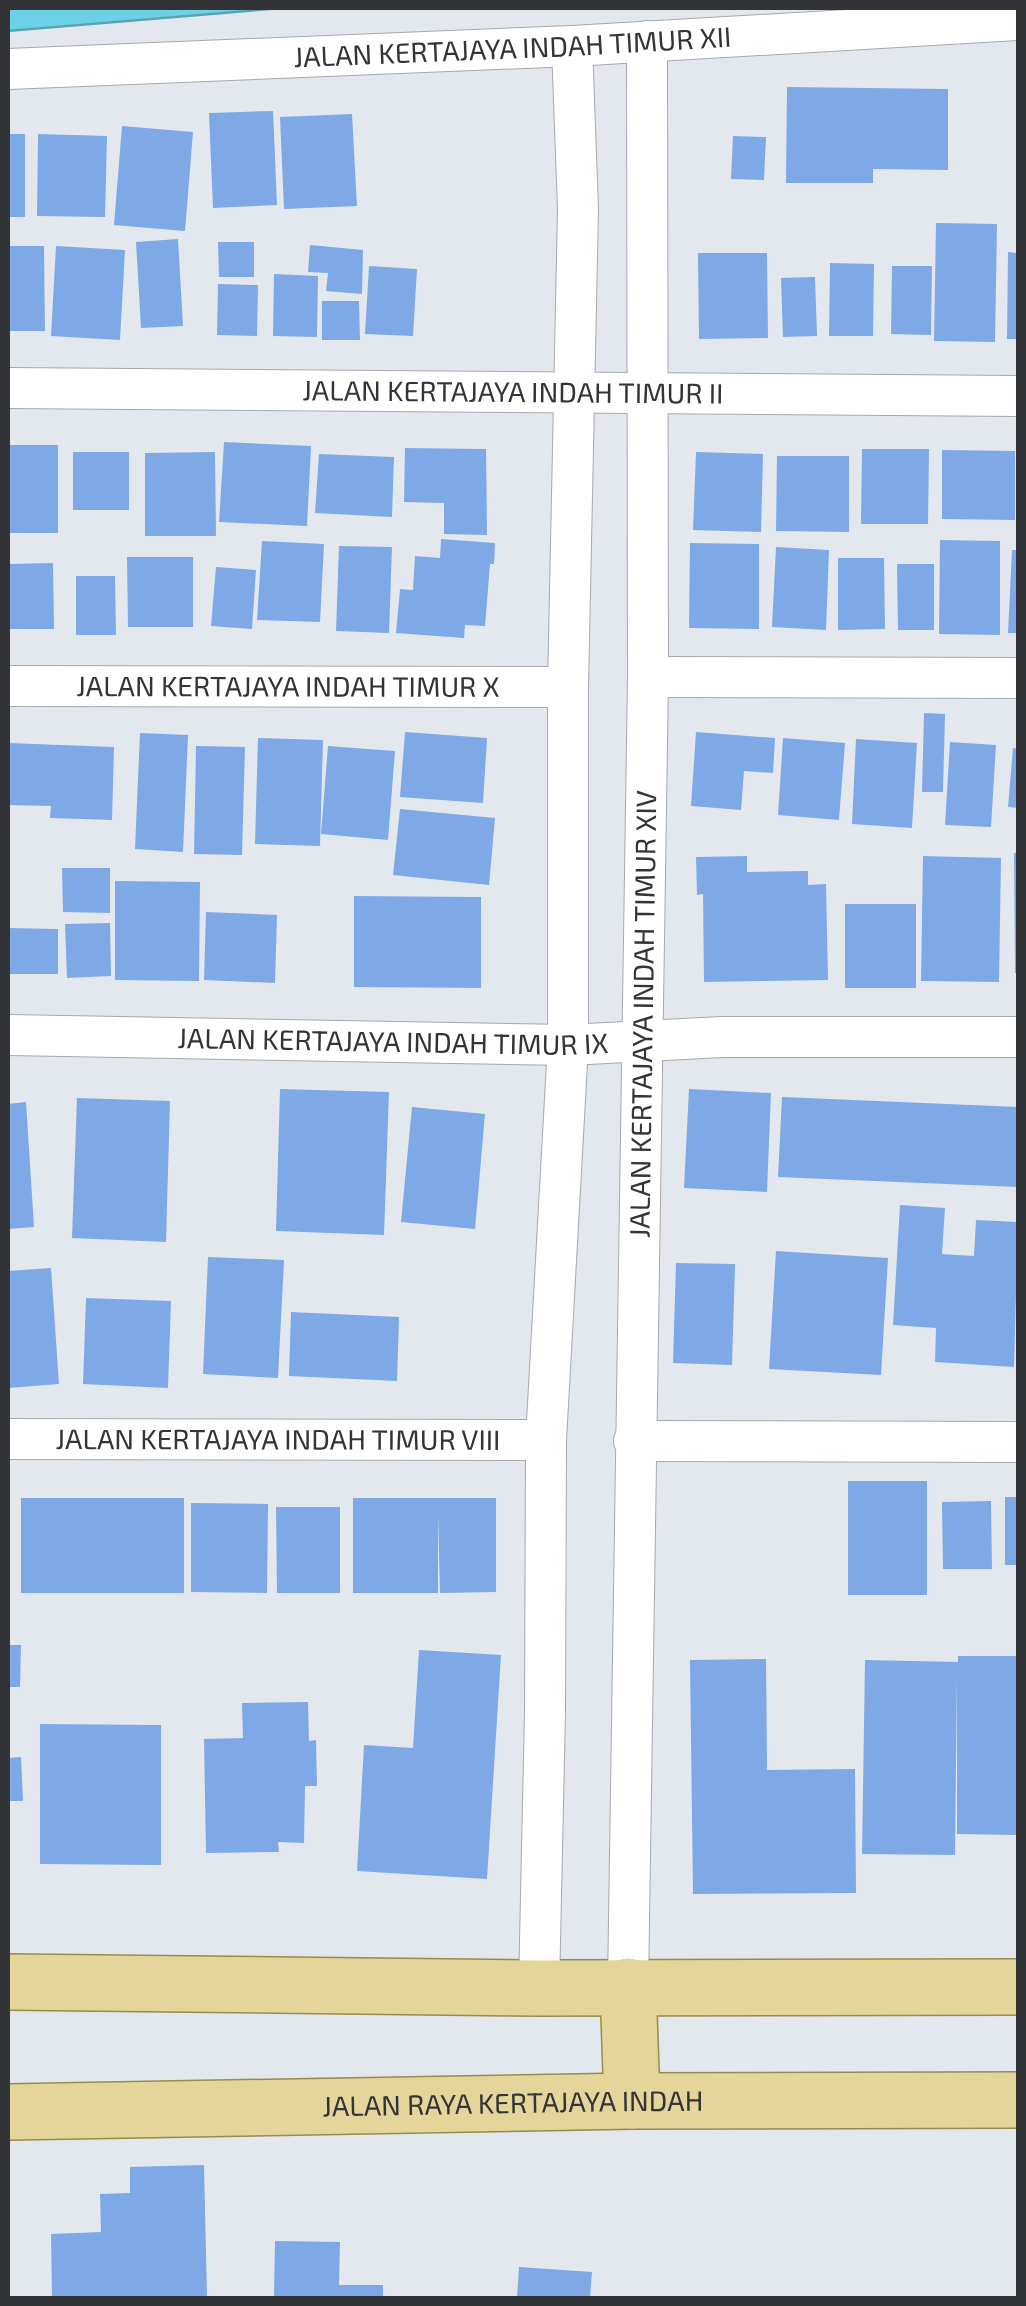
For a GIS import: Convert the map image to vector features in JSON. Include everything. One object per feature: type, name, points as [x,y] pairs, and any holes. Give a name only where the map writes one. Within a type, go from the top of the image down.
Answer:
[{"type":"main road","points":[[8,1982],[539,1988],[1018,1987]]},
{"type":"main road","points":[[628,1986],[632,2100]]},
{"type":"main road","name":"JALAN RAYA KERTAJAYA INDAH","points":[[8,2112],[632,2100],[1018,2100]]},
{"type":"street","name":"JALAN KERTAJAYA INDAH TIMUR XII","points":[[8,69],[572,46],[1018,20]]},
{"type":"street","name":"JALAN KERTAJAYA INDAH TIMUR XIV","points":[[628,1986],[648,677],[647,41]]},
{"type":"street","points":[[539,1988],[546,1712],[546,1440],[568,1045],[568,686],[578,209],[572,46]]},
{"type":"street","name":"JALAN KERTAJAYA INDAH TIMUR II","points":[[8,388],[1018,396]]},
{"type":"street","points":[[648,677],[1018,678]]},
{"type":"street","name":"JALAN KERTAJAYA INDAH TIMUR X","points":[[8,686],[568,686]]},
{"type":"street","name":"JALAN KERTAJAYA INDAH TIMUR IX","points":[[8,1036],[568,1045],[722,1037],[1018,1037]]},
{"type":"street","name":"JALAN KERTAJAYA INDAH TIMUR VIII","points":[[8,1439],[546,1440]]},
{"type":"street","points":[[634,1441],[1018,1442]]},
{"type":"water","points":[[8,8],[282,8],[8,31]]},
{"type":"building","points":[[787,87],[948,89],[948,170],[873,169],[873,183],[786,183]]},
{"type":"building","points":[[273,111],[277,205],[213,208],[209,113]]},
{"type":"building","points":[[352,114],[357,206],[284,209],[280,117]]},
{"type":"building","points":[[122,126],[193,132],[185,231],[114,225]]},
{"type":"building","points":[[8,134],[25,134],[25,217],[8,217]]},
{"type":"building","points":[[38,134],[107,136],[105,217],[37,216]]},
{"type":"building","points":[[733,136],[766,137],[764,180],[731,179]]},
{"type":"building","points":[[936,223],[997,224],[995,342],[934,341]]},
{"type":"building","points":[[178,239],[183,326],[141,328],[136,242]]},
{"type":"building","points":[[218,242],[254,242],[254,277],[219,277]]},
{"type":"building","points":[[310,245],[363,250],[362,294],[326,291],[328,273],[308,272]]},
{"type":"building","points":[[8,246],[44,246],[45,331],[8,331]]},
{"type":"building","points":[[56,246],[125,250],[120,340],[51,336]]},
{"type":"building","points":[[1008,252],[1018,253],[1018,339],[1007,339]]},
{"type":"building","points":[[698,253],[767,253],[768,338],[699,339]]},
{"type":"building","points":[[830,263],[874,264],[873,336],[829,336]]},
{"type":"building","points":[[369,266],[417,269],[413,336],[365,334]]},
{"type":"building","points":[[892,266],[932,266],[931,335],[891,334]]},
{"type":"building","points":[[274,274],[318,276],[317,337],[273,336]]},
{"type":"building","points":[[815,277],[817,336],[783,337],[781,278]]},
{"type":"building","points":[[218,284],[258,285],[257,336],[217,335]]},
{"type":"building","points":[[322,301],[359,301],[360,340],[322,340]]},
{"type":"building","points":[[224,442],[311,446],[307,526],[219,522]]},
{"type":"building","points":[[8,445],[58,445],[58,533],[8,533]]},
{"type":"building","points":[[405,448],[486,449],[487,535],[444,534],[444,503],[404,502]]},
{"type":"building","points":[[862,449],[929,449],[928,524],[861,524]]},
{"type":"building","points":[[942,450],[1015,451],[1015,520],[942,519]]},
{"type":"building","points":[[73,452],[129,452],[129,510],[73,510]]},
{"type":"building","points":[[215,452],[216,536],[145,536],[145,453]]},
{"type":"building","points":[[696,452],[763,454],[761,532],[693,530]]},
{"type":"building","points":[[319,454],[394,457],[392,517],[315,513]]},
{"type":"building","points":[[777,456],[849,456],[849,532],[776,531]]},
{"type":"building","points":[[441,539],[495,543],[485,626],[465,625],[464,638],[396,633],[400,589],[413,590],[415,556],[440,558]]},
{"type":"building","points":[[940,540],[1000,541],[1000,635],[939,634]]},
{"type":"building","points":[[262,541],[324,544],[320,622],[257,620]]},
{"type":"building","points":[[690,543],[759,544],[759,629],[689,628]]},
{"type":"building","points":[[339,546],[392,547],[389,633],[336,631]]},
{"type":"building","points":[[776,547],[829,550],[826,630],[772,627]]},
{"type":"building","points":[[1012,550],[1018,550],[1018,633],[1008,633]]},
{"type":"building","points":[[127,557],[193,557],[193,627],[128,627]]},
{"type":"building","points":[[838,558],[884,558],[885,629],[838,630]]},
{"type":"building","points":[[53,563],[54,629],[8,629],[8,564]]},
{"type":"building","points":[[897,564],[934,564],[934,630],[898,630]]},
{"type":"building","points":[[216,567],[256,570],[252,629],[211,626]]},
{"type":"building","points":[[76,576],[115,576],[116,635],[76,635]]},
{"type":"building","points":[[924,713],[945,714],[943,792],[922,792]]},
{"type":"building","points":[[405,732],[487,738],[483,803],[400,797]]},
{"type":"building","points":[[696,732],[775,738],[773,773],[744,771],[741,810],[691,806]]},
{"type":"building","points":[[140,733],[188,735],[183,852],[135,849]]},
{"type":"building","points":[[258,738],[323,740],[320,846],[255,844]]},
{"type":"building","points":[[783,738],[845,743],[839,820],[778,815]]},
{"type":"building","points":[[856,739],[917,743],[912,828],[852,824]]},
{"type":"building","points":[[950,742],[996,745],[991,827],[945,825]]},
{"type":"building","points":[[8,743],[114,747],[112,820],[50,818],[51,806],[8,805]]},
{"type":"building","points":[[196,746],[245,747],[242,855],[194,854]]},
{"type":"building","points":[[328,746],[395,751],[388,840],[321,834]]},
{"type":"building","points":[[1013,748],[1018,749],[1018,808],[1008,807]]},
{"type":"building","points":[[400,809],[495,818],[489,885],[393,875]]},
{"type":"building","points":[[1014,853],[1018,853],[1018,973],[1015,973]]},
{"type":"building","points":[[747,856],[747,872],[808,871],[808,885],[826,884],[828,980],[704,982],[703,894],[697,895],[696,857]]},
{"type":"building","points":[[923,856],[1001,858],[999,982],[921,981]]},
{"type":"building","points":[[62,868],[110,868],[110,913],[63,912]]},
{"type":"building","points":[[115,881],[200,882],[199,981],[115,980]]},
{"type":"building","points":[[354,896],[481,897],[481,988],[354,987]]},
{"type":"building","points":[[845,904],[916,904],[916,988],[845,988]]},
{"type":"building","points":[[206,912],[277,915],[275,983],[204,980]]},
{"type":"building","points":[[110,923],[111,976],[67,978],[65,924]]},
{"type":"building","points":[[8,928],[58,929],[58,974],[8,974]]},
{"type":"building","points":[[280,1089],[389,1092],[384,1235],[276,1231]]},
{"type":"building","points":[[689,1089],[771,1093],[767,1192],[684,1188]]},
{"type":"building","points":[[782,1097],[1018,1107],[1018,1187],[778,1177]]},
{"type":"building","points":[[77,1098],[170,1101],[166,1242],[72,1238]]},
{"type":"building","points":[[26,1102],[34,1227],[8,1229],[8,1104]]},
{"type":"building","points":[[412,1107],[485,1114],[475,1229],[401,1222]]},
{"type":"building","points":[[900,1205],[945,1208],[942,1254],[974,1256],[976,1220],[1018,1222],[1014,1367],[935,1362],[936,1328],[893,1325]]},
{"type":"building","points":[[776,1251],[888,1258],[881,1375],[769,1369]]},
{"type":"building","points":[[208,1257],[284,1260],[278,1378],[203,1374]]},
{"type":"building","points":[[676,1263],[735,1264],[732,1365],[673,1363]]},
{"type":"building","points":[[51,1268],[59,1384],[8,1388],[8,1271]]},
{"type":"building","points":[[86,1298],[171,1301],[168,1388],[83,1384]]},
{"type":"building","points":[[291,1312],[399,1317],[397,1381],[289,1376]]},
{"type":"building","points":[[848,1481],[927,1481],[927,1595],[848,1595]]},
{"type":"building","points":[[1005,1497],[1018,1497],[1018,1565],[1005,1565]]},
{"type":"building","points":[[21,1498],[184,1498],[184,1593],[21,1593]]},
{"type":"building","points":[[353,1498],[496,1498],[496,1592],[440,1593],[438,1514],[438,1593],[353,1593]]},
{"type":"building","points":[[991,1501],[992,1569],[943,1569],[942,1502]]},
{"type":"building","points":[[191,1503],[268,1504],[267,1593],[191,1592]]},
{"type":"building","points":[[276,1507],[340,1507],[340,1593],[277,1593]]},
{"type":"building","points":[[8,1645],[21,1645],[20,1687],[8,1687]]},
{"type":"building","points":[[419,1650],[501,1655],[487,1879],[357,1871],[364,1745],[413,1748]]},
{"type":"building","points":[[958,1656],[1018,1656],[1018,1835],[957,1834],[957,1676],[955,1855],[862,1854],[865,1660],[958,1662]]},
{"type":"building","points":[[766,1659],[767,1770],[855,1769],[856,1893],[693,1894],[690,1660]]},
{"type":"building","points":[[308,1702],[309,1741],[316,1740],[317,1786],[305,1786],[304,1843],[278,1842],[279,1852],[206,1853],[204,1739],[243,1738],[242,1703]]},
{"type":"building","points":[[40,1724],[161,1725],[161,1865],[40,1864]]},
{"type":"building","points":[[21,1757],[23,1801],[8,1801],[8,1758]]},
{"type":"building","points":[[204,2165],[207,2298],[52,2298],[51,2234],[101,2232],[100,2194],[130,2193],[130,2167]]},
{"type":"building","points":[[275,2241],[340,2242],[339,2285],[383,2285],[383,2298],[274,2298]]},
{"type":"building","points":[[519,2267],[592,2272],[590,2298],[517,2298]]}]
